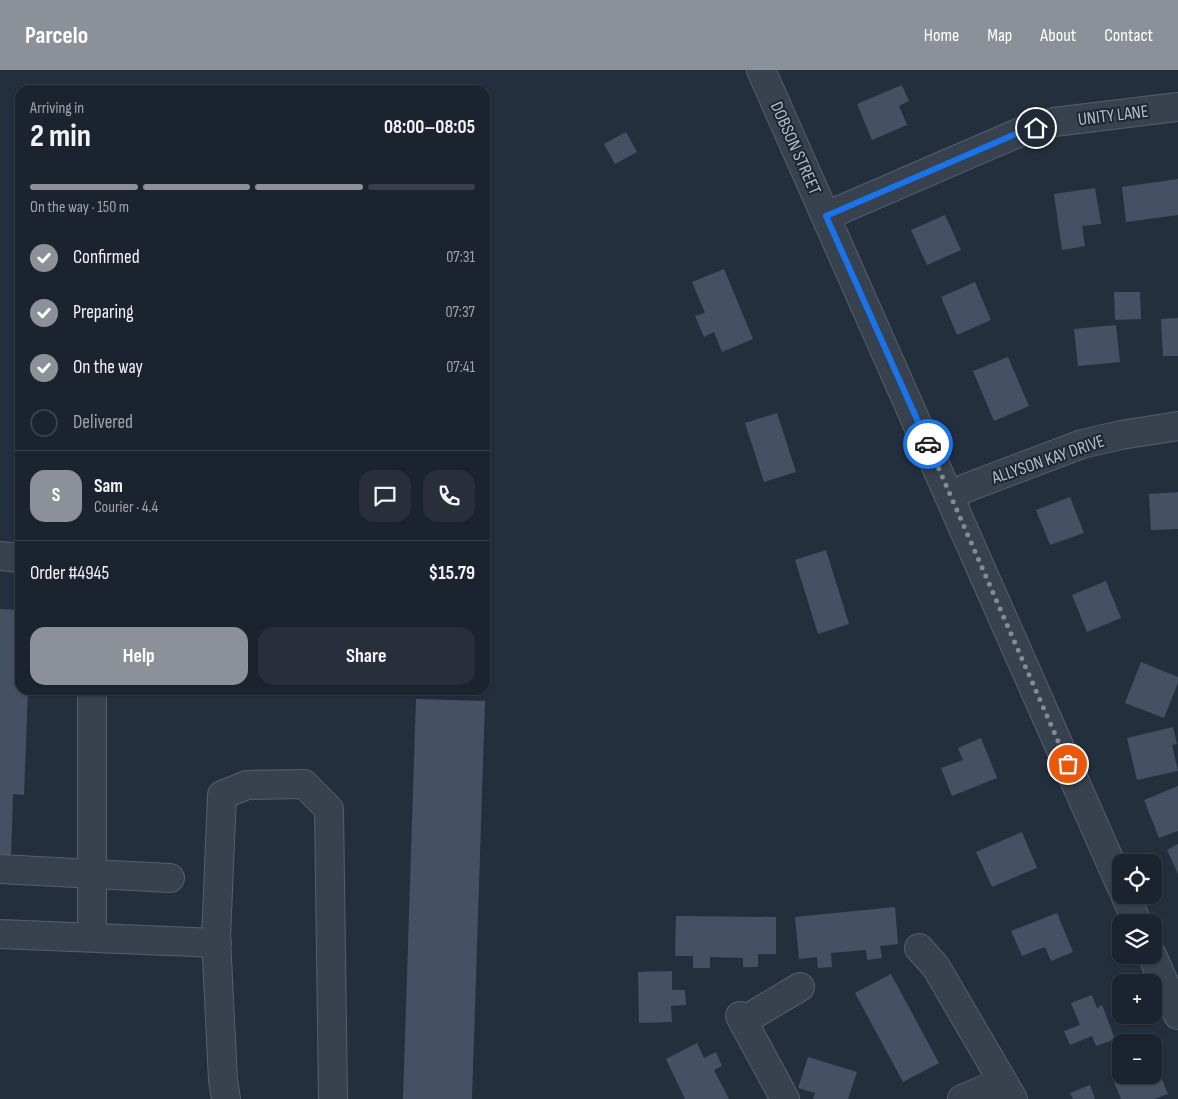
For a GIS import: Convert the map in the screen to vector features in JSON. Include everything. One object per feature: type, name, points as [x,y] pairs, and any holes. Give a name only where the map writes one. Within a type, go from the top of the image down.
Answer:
[{"type":"street","name":"DOBSON STREET","points":[[762,70],[1112,865]]},
{"type":"street","name":"UNITY LANE","points":[[826,216],[1018,133],[1054,122],[1178,107]]},
{"type":"street","name":"ALLYSON KAY DRIVE","points":[[951,496],[966,488],[1082,444],[1178,426]]},
{"type":"street","points":[[0,556],[15,558]]},
{"type":"street","points":[[92,695],[92,936]]},
{"type":"street","points":[[226,1099],[223,1080],[217,943],[222,795],[248,785],[304,784],[329,809],[333,1099]]},
{"type":"street","points":[[0,869],[170,878]]},
{"type":"street","points":[[0,934],[92,936],[217,943]]},
{"type":"street","points":[[919,948],[936,967],[1007,1090],[962,1099]]},
{"type":"street","points":[[1156,964],[1178,1015]]},
{"type":"street","points":[[785,1099],[742,1019],[800,987]]},
{"type":"building","points":[[902,85],[909,101],[899,106],[907,125],[872,140],[857,104]]},
{"type":"building","points":[[626,132],[637,152],[615,164],[604,144]]},
{"type":"building","points":[[1178,179],[1178,215],[1126,222],[1122,187]]},
{"type":"building","points":[[1095,188],[1101,224],[1082,226],[1085,246],[1062,250],[1054,194]]},
{"type":"building","points":[[945,215],[961,250],[927,265],[911,230]]},
{"type":"building","points":[[724,269],[753,339],[722,352],[714,332],[704,337],[695,316],[705,313],[692,282]]},
{"type":"building","points":[[975,282],[991,320],[957,335],[941,297]]},
{"type":"building","points":[[1114,292],[1140,292],[1141,319],[1115,320]]},
{"type":"building","points":[[1178,318],[1178,356],[1163,356],[1161,319]]},
{"type":"building","points":[[1116,325],[1120,362],[1078,366],[1074,329]]},
{"type":"building","points":[[1008,357],[1029,406],[994,421],[973,371]]},
{"type":"building","points":[[777,413],[796,472],[764,482],[745,423]]},
{"type":"building","points":[[1178,492],[1178,529],[1151,530],[1149,494]]},
{"type":"building","points":[[1070,497],[1084,533],[1050,545],[1036,510]]},
{"type":"building","points":[[826,550],[849,624],[818,634],[795,560]]},
{"type":"building","points":[[1106,581],[1121,618],[1087,632],[1072,595]]},
{"type":"building","points":[[0,609],[15,610],[15,695],[28,695],[24,795],[13,794],[11,856],[0,856]]},
{"type":"building","points":[[1141,662],[1178,677],[1178,683],[1164,718],[1125,703]]},
{"type":"building","points":[[416,699],[485,701],[472,1099],[403,1099]]},
{"type":"building","points":[[1173,727],[1177,744],[1172,745],[1178,771],[1137,780],[1127,738]]},
{"type":"building","points":[[981,738],[997,778],[952,796],[941,768],[963,760],[958,748]]},
{"type":"building","points":[[1178,786],[1178,831],[1159,838],[1144,800]]},
{"type":"building","points":[[1022,832],[1037,868],[992,887],[976,852]]},
{"type":"building","points":[[1178,844],[1178,874],[1167,850]]},
{"type":"building","points":[[895,907],[898,944],[880,946],[882,958],[867,960],[866,950],[831,953],[832,967],[818,968],[817,957],[799,959],[795,917]]},
{"type":"building","points":[[1057,913],[1073,952],[1051,961],[1045,947],[1022,956],[1011,931]]},
{"type":"building","points":[[676,916],[776,917],[776,954],[758,954],[758,967],[743,967],[743,958],[710,957],[710,968],[693,968],[693,956],[675,956]]},
{"type":"building","points":[[672,971],[672,990],[685,990],[686,1005],[671,1006],[672,1022],[639,1023],[638,972]]},
{"type":"building","points":[[891,974],[939,1063],[903,1082],[855,993]]},
{"type":"building","points":[[1092,995],[1097,1008],[1102,1005],[1113,1034],[1112,1040],[1096,1046],[1092,1036],[1070,1045],[1064,1031],[1080,1025],[1071,1003]]},
{"type":"building","points":[[697,1043],[704,1058],[716,1052],[722,1066],[714,1070],[729,1099],[685,1099],[666,1059]]},
{"type":"building","points":[[808,1057],[857,1072],[848,1099],[813,1099],[815,1093],[798,1088]]},
{"type":"building","points":[[1162,1079],[1168,1094],[1155,1099],[1121,1099],[1115,1084],[1162,1084]]},
{"type":"building","points":[[1090,1085],[1095,1099],[1073,1099],[1070,1093]]},
{"type":"way so far","points":[[928,444],[1068,764]]},
{"type":"route","points":[[928,444],[826,216],[1018,133],[1036,128]]}]
